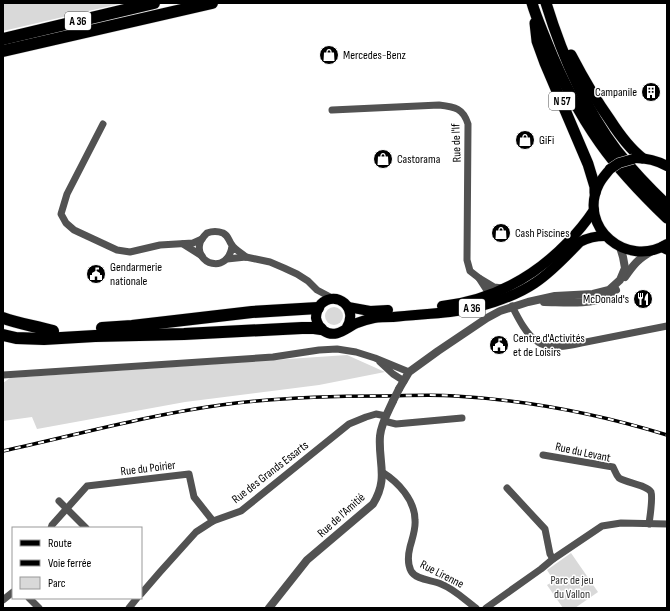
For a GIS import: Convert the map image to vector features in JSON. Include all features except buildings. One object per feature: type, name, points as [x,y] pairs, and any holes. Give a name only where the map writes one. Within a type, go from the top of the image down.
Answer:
[{"type":"highway","name":"A 36","points":[[3,38],[154,3]]},
{"type":"highway","name":"A 36","points":[[3,51],[212,3]]},
{"type":"highway","name":"N 57","points":[[547,3],[567,47],[592,94],[638,158]]},
{"type":"highway","name":"N 57","points":[[547,3],[552,25],[567,62],[581,92],[599,124],[618,151],[638,175],[667,204]]},
{"type":"highway","name":"N 57","points":[[532,6],[537,40],[545,63],[588,164],[595,193]]},
{"type":"highway","name":"N 57","points":[[532,6],[563,80],[580,112],[607,152],[632,182],[667,218]]},
{"type":"highway","name":"A 36","points":[[3,59],[37,44]]},
{"type":"highway","points":[[3,329],[18,332],[132,326],[252,312],[320,306]]},
{"type":"highway","points":[[3,318],[53,331]]},
{"type":"highway","name":"A 36","points":[[3,335],[16,338],[44,339],[302,328],[321,329]]},
{"type":"main road","points":[[638,158],[651,159],[664,163]]},
{"type":"main road","name":"N 57","points":[[638,158],[619,163],[610,169],[601,180],[595,193],[594,210],[596,219],[605,236],[620,247],[637,252],[652,251],[666,246]]},
{"type":"main road","name":"A 36","points":[[321,329],[331,334],[337,334],[358,322],[375,318],[451,312],[492,302],[509,292],[519,282],[553,258],[585,224],[594,210]]},
{"type":"main road","name":"A 36","points":[[334,299],[342,301],[348,307],[378,311],[453,305],[490,295],[509,292],[535,283],[580,242],[592,236],[605,236]]},
{"type":"main road","points":[[321,329],[316,319],[316,314],[324,302],[334,299]]},
{"type":"main road","points":[[346,328],[350,324],[351,318],[351,312],[348,307]]},
{"type":"street","name":"Rue de l'If","points":[[332,110],[439,105],[451,106],[465,115],[468,124],[467,260],[470,271],[479,278]]},
{"type":"street","points":[[102,124],[67,194],[61,214],[66,223],[74,230],[117,250],[130,252],[160,245],[193,244],[210,232],[220,232],[228,237],[232,246],[246,257]]},
{"type":"street","points":[[202,239],[200,245],[202,256]]},
{"type":"street","points":[[183,244],[202,256],[208,262],[212,263],[220,263],[228,259],[246,257],[270,262],[308,281],[317,290],[334,299]]},
{"type":"street","points":[[228,259],[232,246]]},
{"type":"street","name":"Rue de l'Amitié","points":[[269,608],[307,560],[373,504],[382,481],[380,435],[393,401],[409,372],[487,318],[512,306],[555,296],[593,294],[608,290],[620,280],[625,268],[620,247]]},
{"type":"street","name":"Rue de l'Amitié","points":[[528,302],[585,302],[605,298],[621,284],[634,264],[652,251]]},
{"type":"street","points":[[479,278],[494,287],[509,292]]},
{"type":"street","points":[[479,278],[490,295]]},
{"type":"street","points":[[317,290],[320,306]]},
{"type":"street","points":[[512,306],[529,334],[536,342],[551,346],[567,347],[667,326]]},
{"type":"street","points":[[3,375],[273,357],[319,350],[337,349],[356,352],[375,358],[409,372]]},
{"type":"street","points":[[375,358],[393,374],[404,381]]},
{"type":"street","name":"Rue des Grands Essarts","points":[[142,593],[196,532],[213,520],[241,511],[349,424],[376,414],[385,419]]},
{"type":"street","points":[[385,419],[396,424],[462,418]]},
{"type":"street","name":"Rue du Levant","points":[[542,455],[613,467],[617,476],[624,481],[647,488],[651,492],[649,524]]},
{"type":"street","name":"Rue Lirenne","points":[[382,472],[396,483],[407,497],[415,514],[416,522],[408,557],[411,572],[416,576],[446,586],[476,608]]},
{"type":"street","name":"Rue du Poirier","points":[[51,527],[87,486],[189,474],[194,497],[213,520]]},
{"type":"street","points":[[507,488],[544,529],[550,554],[553,559]]},
{"type":"street","points":[[59,501],[85,527]]},
{"type":"street","points":[[486,608],[553,559],[602,526],[621,523],[667,524]]},
{"type":"street","points":[[3,600],[12,593]]},
{"type":"street","points":[[30,599],[39,608]]},
{"type":"street","points":[[129,608],[136,599]]},
{"type":"green space","points":[[3,3],[123,3],[3,31]]},
{"type":"green space","points":[[334,307],[340,310],[343,316],[340,322],[334,325],[328,322],[325,316],[328,310]]},
{"type":"green space","points":[[347,355],[385,372],[319,385],[185,402],[37,429],[32,417],[3,421],[3,383],[10,378]]},
{"type":"green space","name":"Parc de jeu du Vallon","points":[[571,553],[598,592],[575,608],[563,608],[547,585],[554,581],[547,570]]},
{"type":"railway","points":[[3,451],[194,409],[261,401],[340,396],[436,395],[509,401],[589,414],[667,435]]},
{"type":"place","name":"Mercedes-Benz","points":[[329,55]]},
{"type":"place","name":"Campanile","points":[[651,92]]},
{"type":"place","name":"GiFi","points":[[525,140]]},
{"type":"place","name":"Castorama","points":[[383,159]]},
{"type":"place","name":"Cash Piscines","points":[[501,233]]},
{"type":"place","name":"Gendarmerie nationale","points":[[96,274]]},
{"type":"place","name":"McDonald's","points":[[643,299]]},
{"type":"place","name":"Centre d'Activités et de Loisirs","points":[[499,345]]}]
